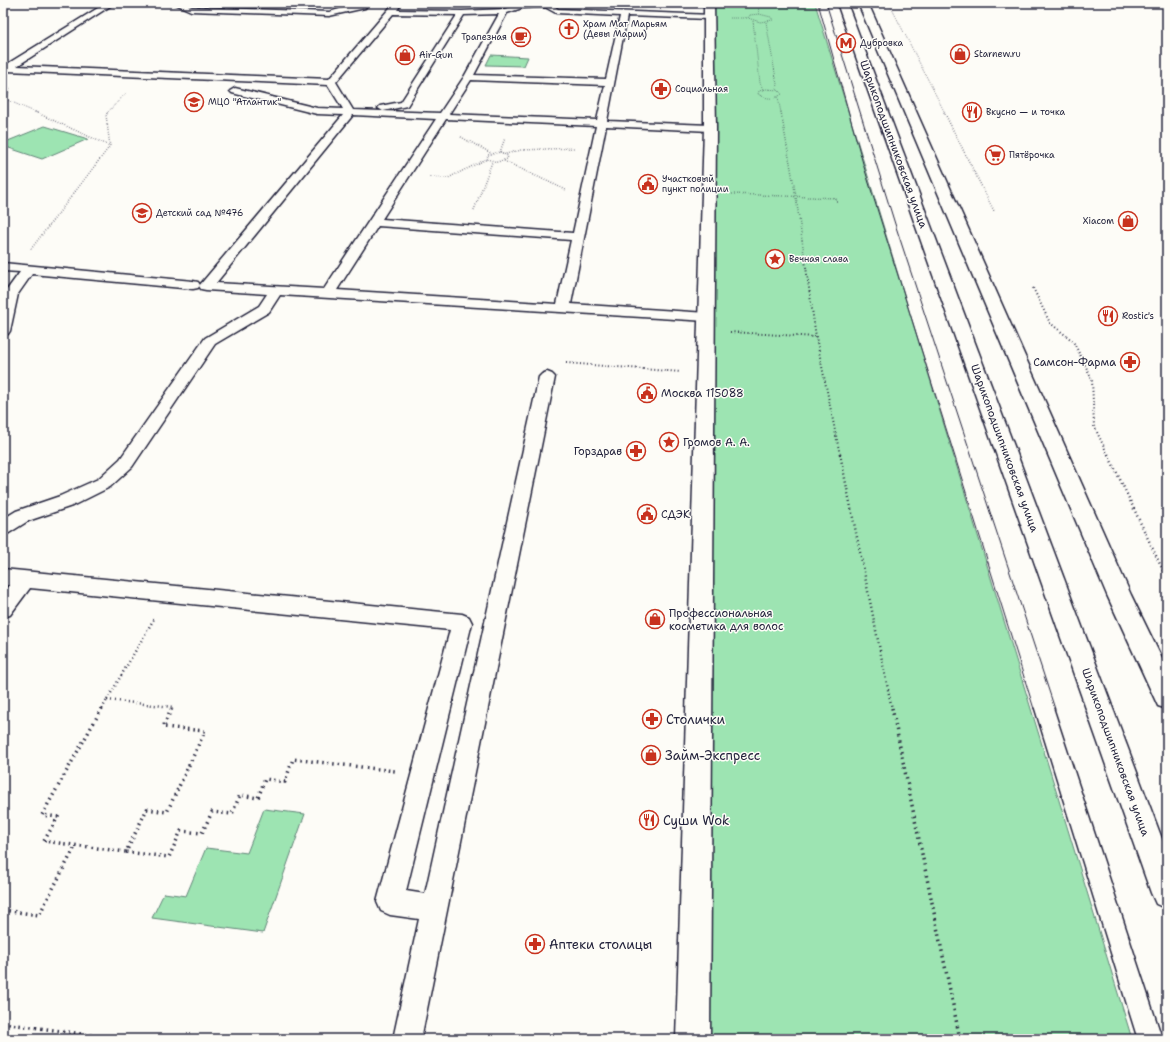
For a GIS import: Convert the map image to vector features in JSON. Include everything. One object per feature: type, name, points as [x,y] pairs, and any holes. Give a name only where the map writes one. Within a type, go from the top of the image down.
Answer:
[{"type":"main road","name":"Шарикоподшипниковская улица","points":[[842,3],[1167,893]]},
{"type":"main road","name":"Шарикоподшипниковская улица","points":[[863,3],[1119,595],[1167,697]]},
{"type":"main road","points":[[693,1039],[707,324],[710,128],[709,10]]},
{"type":"lane","points":[[16,65],[111,3]]},
{"type":"lane","points":[[177,3],[191,9],[328,14],[362,6],[365,3]]},
{"type":"lane","points":[[331,82],[398,3]]},
{"type":"lane","points":[[391,12],[462,13],[505,7],[548,4],[556,11],[624,14],[709,10]]},
{"type":"lane","points":[[328,294],[468,77],[505,7]]},
{"type":"lane","points":[[462,13],[404,104],[354,113],[206,286],[563,308],[707,324]]},
{"type":"lane","points":[[563,308],[624,14]]},
{"type":"lane","points":[[3,62],[16,65],[143,74],[331,82]]},
{"type":"lane","points":[[468,77],[609,82]]},
{"type":"lane","points":[[331,82],[354,113]]},
{"type":"lane","points":[[235,91],[317,111],[440,121],[710,128]]},
{"type":"lane","points":[[375,222],[578,237]]},
{"type":"lane","points":[[3,331],[16,268],[193,285]]},
{"type":"lane","points":[[3,528],[22,516],[66,501],[104,483],[126,463],[210,341],[264,309],[276,291]]},
{"type":"lane","points":[[407,1039],[554,370]]},
{"type":"lane","points":[[3,577],[25,579],[74,592],[168,594],[462,623],[390,902],[435,908]]},
{"type":"lane","points":[[3,609],[25,579]]},
{"type":"path","points":[[758,3],[759,14]]},
{"type":"path","points":[[889,3],[994,211]]},
{"type":"path","points":[[759,14],[773,19],[766,22],[753,21],[749,19],[749,16],[759,14]]},
{"type":"path","points":[[753,21],[760,83],[763,89]]},
{"type":"path","points":[[766,22],[777,84],[776,89]]},
{"type":"path","points":[[16,65],[7,100],[110,146]]},
{"type":"path","points":[[16,268],[110,146],[106,115],[143,74]]},
{"type":"path","points":[[763,89],[776,89],[782,93],[782,96],[771,98],[762,96],[758,92],[763,89]]},
{"type":"path","points":[[778,97],[796,197],[816,337],[960,1039]]},
{"type":"path","points":[[440,121],[491,153]]},
{"type":"path","points":[[405,176],[448,178],[487,159],[486,157],[491,153],[500,152],[506,154],[521,150],[597,147]]},
{"type":"path","points":[[504,161],[508,158],[506,154]]},
{"type":"path","points":[[487,159],[492,162],[504,161],[586,199]]},
{"type":"path","points":[[467,229],[492,162]]},
{"type":"path","points":[[709,193],[836,198],[837,203]]},
{"type":"path","points":[[1033,288],[1050,323],[1073,341],[1092,379],[1094,426],[1167,579]]},
{"type":"path","points":[[707,324],[816,337]]},
{"type":"path","points":[[554,370],[683,372]]},
{"type":"path","points":[[168,594],[42,815],[58,817],[44,841],[169,857],[181,831],[202,833],[212,812],[232,814],[240,795],[258,798],[265,779],[284,782],[293,759],[423,774]]},
{"type":"path","points":[[108,700],[173,708],[163,727],[205,732],[167,812],[147,809],[126,852]]},
{"type":"path","points":[[3,910],[39,915],[76,845]]},
{"type":"path","points":[[3,1023],[118,1039]]},
{"type":"green space","points":[[714,3],[815,3],[1132,1039],[709,1039]]},
{"type":"green space","points":[[491,55],[528,57],[524,66],[486,65]]},
{"type":"green space","points":[[45,126],[88,139],[42,159],[3,146],[3,143]]},
{"type":"green space","points":[[264,809],[305,814],[263,933],[152,918],[164,893],[186,896],[206,848],[247,853]]},
{"type":"tram line","points":[[818,3],[864,167],[1034,709]]},
{"type":"tram line","points":[[826,3],[895,224],[1055,709]]},
{"type":"tram line","points":[[1034,708],[1137,1039]]},
{"type":"tram line","points":[[1054,708],[1163,1039]]},
{"type":"place","name":"Храм Мат Марьям (Девы Марии)","points":[[569,29]]},
{"type":"place","name":"Трапезная","points":[[521,37]]},
{"type":"place","name":"Дубровка","points":[[846,43]]},
{"type":"place","name":"Starnew.ru","points":[[960,54]]},
{"type":"place","name":"Air-Gun","points":[[405,55]]},
{"type":"place","name":"Социальная","points":[[661,89]]},
{"type":"place","name":"МЦО \"Атлантик\"","points":[[194,102]]},
{"type":"place","name":"Вкусно — и точка","points":[[972,112]]},
{"type":"place","name":"Пятёрочка","points":[[995,155]]},
{"type":"place","name":"Участковый пункт полиции","points":[[648,184]]},
{"type":"place","name":"Детский сад №476","points":[[142,213]]},
{"type":"place","name":"Xiacom","points":[[1128,221]]},
{"type":"place","name":"Вечная слава","points":[[775,259]]},
{"type":"place","name":"Rostic's","points":[[1108,316]]},
{"type":"place","name":"Самсон-Фарма","points":[[1130,362]]},
{"type":"place","name":"Москва 115088","points":[[647,393]]},
{"type":"place","name":"Громов А. А.","points":[[669,442]]},
{"type":"place","name":"Горздрав","points":[[636,451]]},
{"type":"place","name":"СДЭК","points":[[647,514]]},
{"type":"place","name":"Профессиональная косметика для волос","points":[[655,619]]},
{"type":"place","name":"Столички","points":[[652,719]]},
{"type":"place","name":"Займ-Экспресс","points":[[651,755]]},
{"type":"place","name":"Суши Wok","points":[[649,820]]},
{"type":"place","name":"Аптеки столицы","points":[[535,944]]}]
